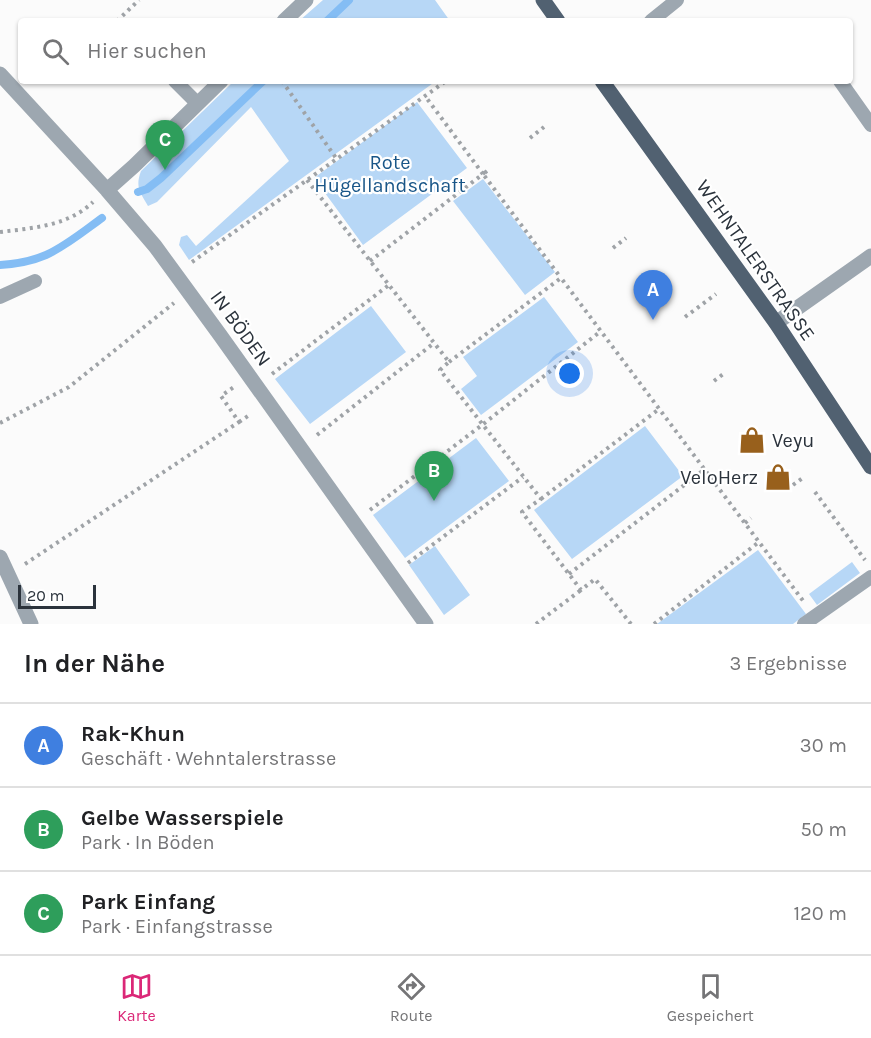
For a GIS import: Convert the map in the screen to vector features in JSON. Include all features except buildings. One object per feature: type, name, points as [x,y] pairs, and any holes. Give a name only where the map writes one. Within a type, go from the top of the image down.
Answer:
[{"type":"main road","points":[[543,0],[556,18]]},
{"type":"main road","name":"WEHNTALERSTRASSE","points":[[604,84],[776,323],[871,467]]},
{"type":"street","points":[[287,18],[301,4]]},
{"type":"street","name":"IN BÖDEN","points":[[0,74],[107,190],[155,246],[426,624]]},
{"type":"street","points":[[107,190],[218,84]]},
{"type":"street","points":[[776,323],[871,256]]},
{"type":"street","points":[[0,557],[31,624]]},
{"type":"lane","points":[[655,18],[677,0]]},
{"type":"lane","points":[[178,84],[197,103]]},
{"type":"lane","points":[[842,84],[871,125]]},
{"type":"lane","points":[[0,297],[35,281]]},
{"type":"lane","points":[[810,620],[871,577]]},
{"type":"path","points":[[120,18],[139,0]]},
{"type":"path","points":[[283,84],[336,159]]},
{"type":"path","points":[[189,264],[442,84]]},
{"type":"path","points":[[425,96],[759,542],[810,620]]},
{"type":"path","points":[[530,138],[544,127]]},
{"type":"path","points":[[370,261],[487,171]]},
{"type":"path","points":[[307,180],[450,362]]},
{"type":"path","points":[[0,232],[47,226],[71,217],[94,201]]},
{"type":"path","points":[[613,248],[626,237]]},
{"type":"path","points":[[541,499],[440,370],[561,278]]},
{"type":"path","points":[[566,284],[570,281]]},
{"type":"path","points":[[269,377],[389,285]]},
{"type":"path","points":[[685,317],[716,294]]},
{"type":"path","points":[[0,423],[69,387],[175,303]]},
{"type":"path","points":[[367,513],[601,332]]},
{"type":"path","points":[[324,429],[434,343]]},
{"type":"path","points":[[714,381],[726,372]]},
{"type":"path","points":[[235,387],[220,396],[239,422]]},
{"type":"path","points":[[581,590],[522,512],[659,409]]},
{"type":"path","points":[[19,568],[253,413]]},
{"type":"path","points":[[666,418],[671,414]]},
{"type":"path","points":[[569,574],[705,469]]},
{"type":"path","points":[[405,565],[523,477]]},
{"type":"path","points":[[794,485],[804,477]]},
{"type":"path","points":[[815,492],[870,567]]},
{"type":"path","points":[[745,523],[751,518]]},
{"type":"path","points":[[654,624],[759,542]]},
{"type":"path","points":[[536,624],[595,579],[631,624]]},
{"type":"path","points":[[621,624],[627,619]]},
{"type":"green space","points":[[323,0],[435,0],[448,18],[302,18]]},
{"type":"green space","points":[[231,84],[432,84],[189,260],[179,245],[181,237],[187,235],[196,246],[289,161],[251,107],[157,202],[148,206],[138,185],[141,171]]},
{"type":"green space","name":"Rote Hügellandschaft","points":[[417,102],[467,168],[363,245],[314,178]]},
{"type":"green space","points":[[483,179],[555,272],[525,295],[453,201]]},
{"type":"green space","points":[[544,297],[578,342],[481,415],[461,389],[477,376],[463,357]]},
{"type":"green space","points":[[371,306],[406,352],[310,424],[275,379]]},
{"type":"green space","points":[[645,426],[683,476],[572,559],[534,510]]},
{"type":"green space","points":[[476,438],[509,481],[405,558],[373,515]]},
{"type":"green space","points":[[435,546],[470,595],[444,615],[409,565]]},
{"type":"green space","points":[[758,550],[806,614],[793,624],[657,624]]},
{"type":"green space","points":[[852,562],[860,573],[817,605],[809,594]]},
{"type":"waterway","points":[[330,18],[349,0]]},
{"type":"waterway","points":[[138,192],[147,189],[161,178],[260,84]]},
{"type":"waterway","points":[[0,265],[23,262],[46,255],[68,243],[102,218]]},
{"type":"place","name":"Park Einfang","points":[[165,170]]},
{"type":"place","name":"Rak-Khun","points":[[653,320]]},
{"type":"place","name":"Veyu","points":[[752,440]]},
{"type":"place","name":"VeloHerz","points":[[778,477]]},
{"type":"place","name":"Gelbe Wasserspiele","points":[[434,501]]}]
